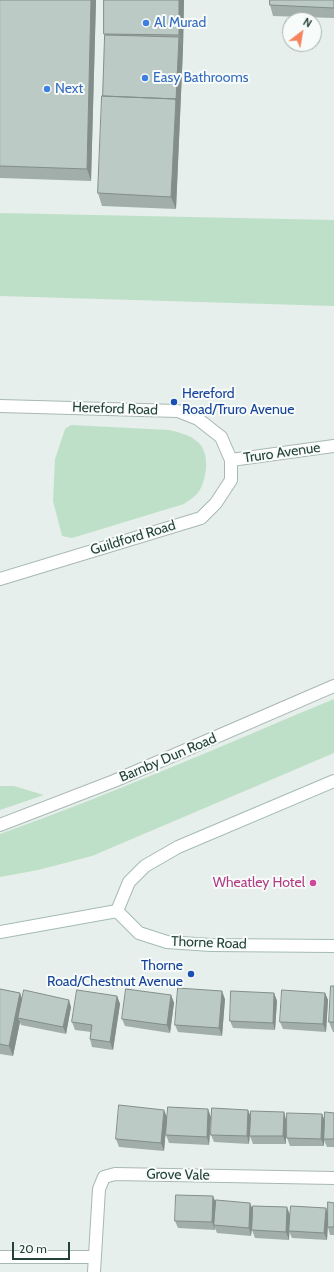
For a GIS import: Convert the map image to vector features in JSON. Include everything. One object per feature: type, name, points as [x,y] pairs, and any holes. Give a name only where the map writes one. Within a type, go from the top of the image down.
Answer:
[{"type":"street","name":"Hereford Road","points":[[0,406],[178,411],[198,420],[221,437],[230,460]]},
{"type":"street","name":"Truro Avenue","points":[[230,460],[334,446]]},
{"type":"street","name":"Guildford Road","points":[[0,579],[201,518],[216,503],[231,480],[230,460]]},
{"type":"street","name":"Barnby Dun Road","points":[[0,825],[114,781],[334,686]]},
{"type":"street","points":[[0,932],[117,911],[129,882],[145,866],[178,847],[334,781]]},
{"type":"street","name":"Thorne Road","points":[[117,911],[138,933],[167,942],[211,945],[334,946]]},
{"type":"street","name":"Grove Vale","points":[[95,1257],[100,1189],[104,1177],[115,1174],[334,1178]]},
{"type":"street","points":[[0,1257],[95,1257],[94,1272]]},
{"type":"green space","points":[[0,213],[334,220],[334,306],[0,296]]},
{"type":"green space","points":[[71,425],[169,430],[185,434],[197,441],[204,452],[206,468],[201,488],[184,504],[72,538],[62,536],[53,501],[55,459],[65,429]]},
{"type":"green space","points":[[334,699],[334,753],[92,856],[38,870],[0,877],[0,834],[126,786]]},
{"type":"green space","points":[[0,786],[14,786],[44,795],[0,810]]},
{"type":"building","name":"Next","points":[[0,0],[91,0],[87,169],[0,166]]},
{"type":"building","name":"Al Murad","points":[[104,0],[179,0],[179,35],[104,34]]},
{"type":"building","points":[[270,0],[334,0],[334,8],[270,5]]},
{"type":"building","name":"Easy Bathrooms","points":[[105,35],[179,37],[176,101],[176,99],[103,96]]},
{"type":"building","points":[[102,96],[176,99],[171,197],[98,193]]},
{"type":"building","points":[[331,986],[334,986],[334,1022],[329,1022]]},
{"type":"building","points":[[178,988],[222,991],[219,1028],[175,1025]]},
{"type":"building","points":[[0,989],[20,993],[9,1046],[0,1044]]},
{"type":"building","points":[[126,989],[171,995],[167,1025],[122,1019]]},
{"type":"building","points":[[24,990],[69,1000],[63,1027],[18,1018]]},
{"type":"building","points":[[77,990],[117,996],[110,1042],[90,1039],[92,1025],[72,1022]]},
{"type":"building","points":[[282,990],[325,993],[323,1024],[280,1022]]},
{"type":"building","points":[[231,991],[274,993],[273,1023],[230,1021]]},
{"type":"building","points":[[119,1105],[164,1110],[161,1143],[116,1139]]},
{"type":"building","points":[[168,1107],[208,1109],[207,1137],[166,1135]]},
{"type":"building","points":[[212,1108],[248,1110],[247,1136],[211,1135]]},
{"type":"building","points":[[251,1111],[284,1112],[283,1136],[250,1136]]},
{"type":"building","points":[[325,1112],[334,1113],[334,1139],[324,1139]]},
{"type":"building","points":[[287,1113],[322,1114],[321,1139],[287,1138]]},
{"type":"building","points":[[176,1195],[213,1196],[212,1222],[175,1221]]},
{"type":"building","points":[[216,1200],[250,1203],[249,1228],[214,1225]]},
{"type":"building","points":[[328,1202],[334,1203],[334,1227],[328,1227]]},
{"type":"building","points":[[253,1206],[287,1207],[286,1232],[252,1230]]},
{"type":"building","points":[[291,1206],[326,1208],[324,1233],[289,1231]]},
{"type":"place","name":"Al Murad","points":[[146,23]]},
{"type":"place","name":"Easy Bathrooms","points":[[145,78]]},
{"type":"place","name":"Next","points":[[47,89]]},
{"type":"place","name":"Hereford Road/Truro Avenue","points":[[174,402]]},
{"type":"place","name":"Wheatley Hotel","points":[[313,883]]},
{"type":"place","name":"Thorne Road/Chestnut Avenue","points":[[191,974]]}]
